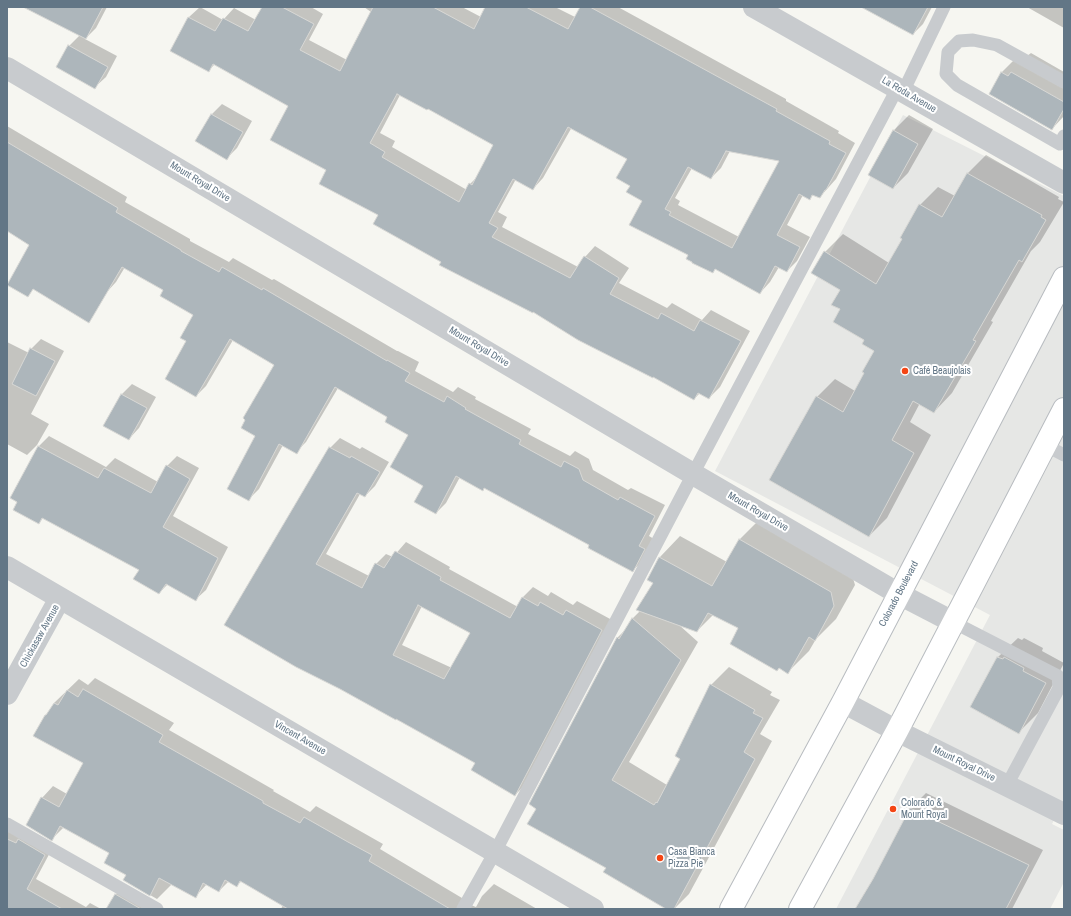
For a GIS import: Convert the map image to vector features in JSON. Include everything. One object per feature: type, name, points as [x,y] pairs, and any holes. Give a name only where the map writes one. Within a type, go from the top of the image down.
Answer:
[{"type":"main road","name":"Colorado Boulevard","points":[[731,909],[900,594],[1064,278]]},
{"type":"main road","points":[[800,909],[897,731],[953,622],[1055,450],[1064,409]]},
{"type":"street","name":"La Roda Avenue","points":[[754,7],[1064,182]]},
{"type":"street","name":"Mount Royal Drive","points":[[7,68],[693,474],[900,594],[953,622]]},
{"type":"street","name":"Vincent Avenue","points":[[7,567],[593,909]]},
{"type":"street","name":"Chickasaw Avenue","points":[[7,694],[60,598]]},
{"type":"street","name":"Mount Royal Drive","points":[[843,702],[897,731],[1064,814]]},
{"type":"lane","points":[[463,909],[495,852],[693,474],[944,7]]},
{"type":"lane","points":[[1064,82],[997,45],[973,40],[959,41],[948,52],[946,74],[957,86],[1060,144],[1064,136]]},
{"type":"lane","points":[[953,622],[1058,676],[1058,688],[1007,785]]},
{"type":"lane","points":[[7,824],[157,909]]},
{"type":"shaded area","points":[[903,115],[1064,196],[1064,801],[1052,824],[1064,830],[1064,882],[1050,909],[836,909],[990,615],[715,471]]},
{"type":"building","points":[[23,7],[103,7],[86,39]]},
{"type":"building","points":[[262,7],[282,7],[314,24],[300,50],[340,71],[373,7],[433,7],[474,29],[485,7],[526,7],[568,29],[580,7],[590,7],[777,109],[776,111],[830,141],[829,144],[846,153],[820,198],[812,195],[810,200],[799,194],[777,235],[800,247],[787,272],[775,266],[760,294],[715,269],[713,273],[692,263],[686,259],[688,255],[629,225],[642,201],[626,192],[630,186],[616,178],[627,159],[568,127],[533,190],[513,179],[489,223],[498,228],[492,237],[570,278],[584,256],[619,278],[610,294],[658,319],[661,313],[694,331],[700,320],[741,341],[709,399],[698,393],[694,400],[653,377],[578,340],[533,312],[439,265],[441,262],[373,224],[378,215],[319,184],[326,170],[270,140],[288,106],[213,64],[209,72],[170,51],[188,17],[215,31],[223,18],[248,31]],"holes":[[[397,94],[427,110],[428,109],[493,145],[472,185],[469,183],[459,202],[382,157],[385,152],[370,143]],[[726,151],[779,161],[732,248],[669,215],[671,212],[665,209],[688,167],[711,179]]]},
{"type":"building","points":[[861,7],[928,7],[913,35]]},
{"type":"building","points":[[68,45],[108,67],[95,89],[56,67]]},
{"type":"building","points":[[1001,72],[1008,76],[1011,72],[1064,102],[1064,109],[1052,130],[989,94]]},
{"type":"building","points":[[211,114],[243,132],[227,160],[195,141]]},
{"type":"building","points":[[893,130],[918,144],[893,189],[868,175]]},
{"type":"building","points":[[7,142],[118,208],[116,212],[181,251],[219,272],[222,267],[262,290],[263,288],[410,373],[405,381],[444,402],[447,396],[466,408],[465,409],[521,440],[519,444],[561,467],[564,461],[579,469],[583,480],[618,500],[620,497],[655,516],[639,546],[645,549],[633,572],[588,548],[589,545],[484,488],[483,491],[456,476],[436,514],[414,502],[423,486],[390,467],[408,435],[385,422],[387,417],[335,387],[297,454],[279,444],[249,501],[227,489],[255,436],[241,428],[245,420],[243,418],[274,365],[230,339],[196,397],[165,379],[186,341],[180,338],[193,315],[160,296],[163,290],[122,267],[89,323],[33,289],[28,297],[7,285],[29,245],[7,231]]},
{"type":"building","points":[[967,173],[1042,215],[1041,217],[1046,220],[1022,262],[1019,260],[973,340],[976,341],[934,413],[913,401],[892,440],[914,453],[869,537],[769,480],[816,396],[843,412],[874,351],[862,344],[864,340],[833,322],[840,309],[831,305],[840,290],[811,273],[824,251],[876,284],[902,239],[900,238],[919,204],[942,217]]},
{"type":"building","points":[[30,348],[55,361],[36,396],[12,384]]},
{"type":"building","points":[[121,394],[147,408],[129,440],[103,426]]},
{"type":"building","points":[[38,446],[98,478],[104,468],[151,493],[166,465],[190,479],[163,527],[218,558],[196,601],[166,584],[159,594],[133,579],[139,570],[42,518],[39,524],[13,510],[17,502],[10,498]]},
{"type":"building","points":[[329,447],[350,458],[351,456],[380,472],[365,497],[357,493],[316,564],[362,588],[375,563],[384,568],[395,551],[441,577],[440,580],[510,618],[522,597],[538,606],[540,602],[563,615],[566,610],[602,630],[515,796],[471,770],[475,763],[396,719],[296,667],[224,625]],"holes":[[[418,605],[470,633],[444,679],[393,655]]]},
{"type":"building","points":[[739,539],[831,592],[834,606],[815,641],[809,637],[788,674],[779,668],[777,671],[730,644],[738,628],[708,613],[697,632],[636,610],[653,583],[647,580],[659,557],[712,586]]},
{"type":"building","points":[[632,618],[681,660],[612,780],[654,805],[656,802],[657,803],[680,759],[675,756],[710,684],[755,710],[753,713],[763,718],[744,752],[755,759],[674,909],[666,909],[603,872],[606,868],[527,824],[536,809],[529,804],[617,637],[619,639]]},
{"type":"building","points":[[997,657],[1003,659],[1004,657],[1024,668],[1023,671],[1046,683],[1019,734],[970,707]]},
{"type":"building","points":[[83,689],[163,735],[159,742],[300,823],[304,817],[372,855],[369,861],[450,909],[288,909],[240,881],[237,887],[225,880],[219,892],[203,883],[196,898],[159,878],[150,896],[123,880],[126,875],[104,863],[109,853],[60,826],[52,841],[26,825],[41,797],[59,807],[83,763],[33,736],[45,715],[54,703],[58,705],[67,690],[78,697]]},
{"type":"building","points":[[910,808],[1029,865],[1006,909],[855,909],[873,879]]},
{"type":"building","points":[[7,839],[16,843],[18,839],[45,855],[27,889],[62,909],[7,909]]},
{"type":"building","points":[[115,894],[141,909],[106,909]]},
{"type":"place","name":"Café Beaujolais","points":[[905,371]]},
{"type":"place","name":"Colorado & Mount Royal","points":[[893,809]]},
{"type":"place","name":"Casa Bianca Pizza Pie","points":[[660,858]]}]
